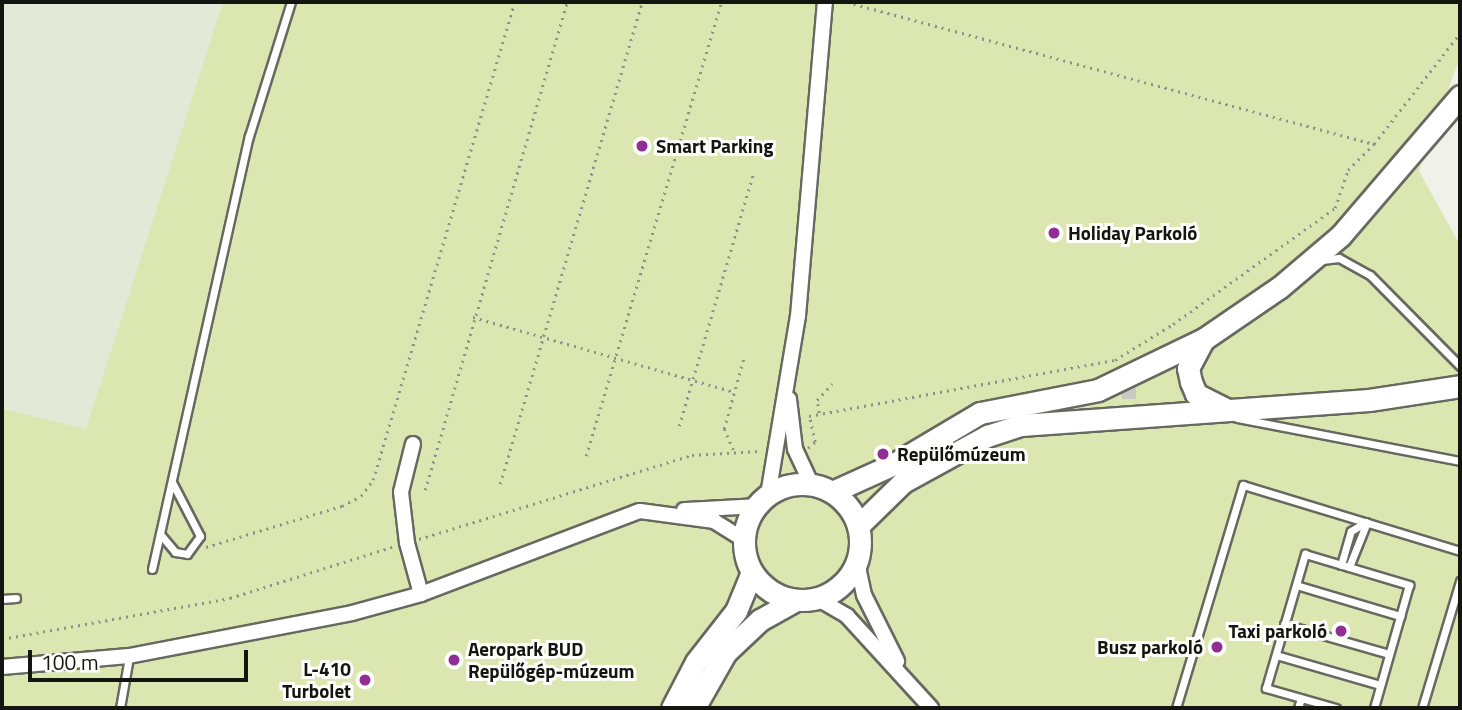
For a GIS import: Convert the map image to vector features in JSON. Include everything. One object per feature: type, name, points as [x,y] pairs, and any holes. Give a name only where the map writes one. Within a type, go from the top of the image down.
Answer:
[{"type":"street","points":[[825,2],[798,316],[775,450],[762,500],[744,540],[752,572],[771,592],[796,600],[818,598],[846,581],[857,562]]},
{"type":"street","points":[[832,492],[894,464],[980,413],[1098,390],[1204,339],[1313,261],[1398,170],[1460,96]]},
{"type":"street","points":[[1204,339],[1188,368],[1191,382],[1209,404],[1231,410]]},
{"type":"street","points":[[787,384],[795,449],[811,484]]},
{"type":"street","points":[[858,526],[903,482],[987,436],[1057,419],[1369,400],[1460,386]]},
{"type":"street","points":[[413,444],[401,492],[407,543],[421,594]]},
{"type":"street","points":[[2,667],[129,656],[220,642],[421,594],[625,514],[672,512],[762,500],[788,485],[811,484],[832,492],[846,503],[858,526],[857,562],[876,623],[904,674]]},
{"type":"street","points":[[672,512],[715,521],[744,540]]},
{"type":"street","points":[[672,708],[696,662],[736,611],[752,572]]},
{"type":"street","points":[[818,598],[847,616],[904,674],[932,708]]},
{"type":"street","points":[[694,708],[726,652],[760,620],[796,600]]},
{"type":"lane","points":[[152,569],[249,136],[291,2]]},
{"type":"lane","points":[[1313,261],[1339,258],[1370,275],[1460,366]]},
{"type":"lane","points":[[1195,412],[1460,461]]},
{"type":"lane","points":[[159,534],[175,552],[187,554],[193,550],[199,530],[172,483]]},
{"type":"lane","points":[[1175,708],[1242,485],[1460,551]]},
{"type":"lane","points":[[1345,566],[1351,531],[1367,522]]},
{"type":"lane","points":[[1336,708],[1309,704],[1301,698],[1266,688],[1305,554],[1409,584],[1374,708]]},
{"type":"lane","points":[[1422,708],[1460,581]]},
{"type":"lane","points":[[1296,585],[1400,616]]},
{"type":"lane","points":[[2,598],[16,598]]},
{"type":"lane","points":[[1284,624],[1389,654]]},
{"type":"lane","points":[[1276,654],[1380,685]]},
{"type":"lane","points":[[120,708],[129,656]]},
{"type":"lane","points":[[916,689],[925,708]]},
{"type":"lane","points":[[1298,708],[1301,698]]},
{"type":"path","points":[[193,550],[342,506],[361,496],[373,480],[514,2]]},
{"type":"path","points":[[425,490],[566,2]]},
{"type":"path","points":[[500,484],[642,2]]},
{"type":"path","points":[[586,456],[720,2]]},
{"type":"path","points":[[846,2],[1374,144]]},
{"type":"path","points":[[795,449],[814,446],[809,416],[1115,360],[1335,208],[1348,170],[1374,144],[1460,33]]},
{"type":"path","points":[[679,426],[753,174]]},
{"type":"path","points":[[474,317],[734,392]]},
{"type":"path","points":[[734,451],[724,429],[744,356]]},
{"type":"path","points":[[819,414],[817,400],[832,384]]},
{"type":"path","points":[[2,639],[230,597],[692,456],[775,450]]},
{"type":"shaded area","points":[[2,2],[805,2],[2,610]]},
{"type":"green space","points":[[223,2],[1460,2],[1460,57],[1419,171],[1460,245],[1460,708],[2,708],[2,409],[86,429]]},
{"type":"building","points":[[1136,387],[1136,399],[1122,399],[1122,393]]},
{"type":"place","name":"Smart Parking","points":[[642,146]]},
{"type":"place","name":"Holiday Parkoló","points":[[1054,233]]},
{"type":"place","name":"Repülőmúzeum","points":[[883,454]]},
{"type":"place","name":"Taxi parkoló","points":[[1341,631]]},
{"type":"place","name":"Busz parkoló","points":[[1217,647]]},
{"type":"place","name":"Aeropark BUD Repülőgép-múzeum","points":[[454,660]]},
{"type":"place","name":"L-410 Turbolet","points":[[365,680]]}]
